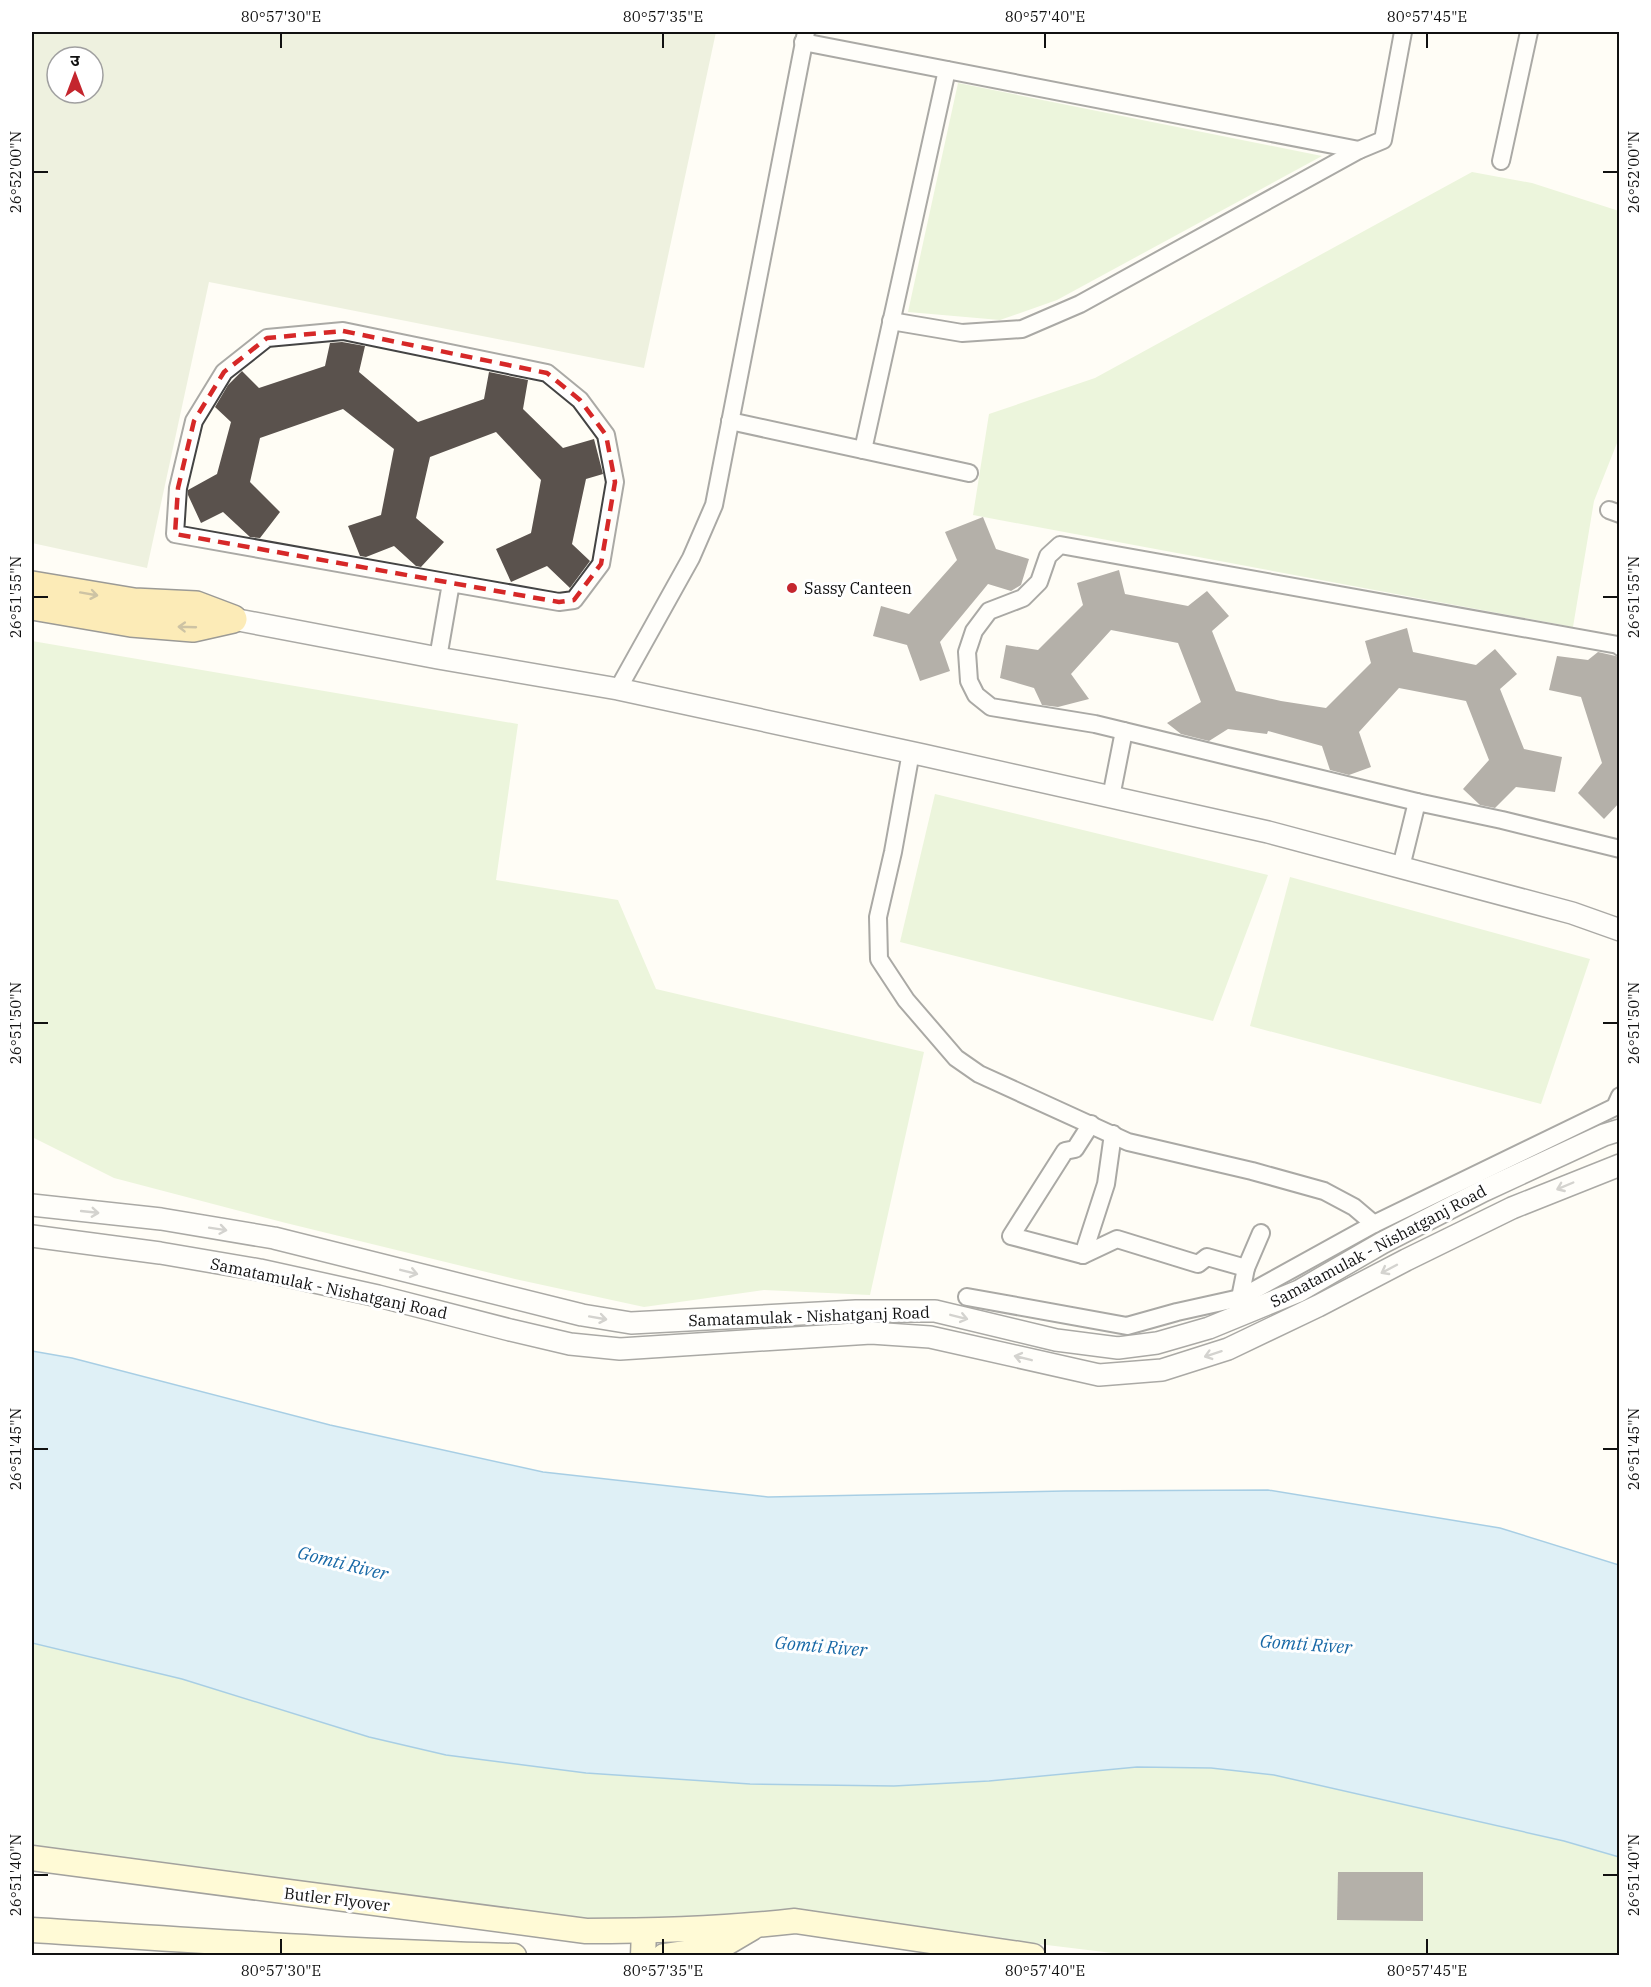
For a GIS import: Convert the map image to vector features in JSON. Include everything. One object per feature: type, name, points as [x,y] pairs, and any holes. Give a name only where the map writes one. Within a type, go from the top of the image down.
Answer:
[{"type":"main road","points":[[32,585],[134,602],[196,605],[233,619]]},
{"type":"main road","points":[[32,606],[130,622],[194,628],[233,619]]},
{"type":"main road","name":"Butler Flyover","points":[[32,1858],[586,1931],[644,1931],[795,1921],[1033,1956]]},
{"type":"main road","points":[[664,1956],[718,1948],[757,1925]]},
{"type":"main road","points":[[32,1930],[435,1954],[514,1956]]},
{"type":"main road","points":[[643,1956],[644,1931]]},
{"type":"street","points":[[891,321],[962,333],[1022,329],[1080,304],[1359,150],[1383,140],[1403,32]]},
{"type":"street","points":[[1501,161],[1529,32]]},
{"type":"street","points":[[618,689],[691,558],[714,505],[804,37],[947,70],[1359,150]]},
{"type":"street","points":[[863,450],[947,70]]},
{"type":"street","points":[[343,331],[547,373],[580,400],[606,435],[615,482],[601,564],[574,600],[559,602],[451,583],[175,534],[178,488],[194,421],[224,372],[267,338],[343,331]]},
{"type":"street","points":[[730,421],[969,473]]},
{"type":"street","points":[[1620,647],[1060,545],[1048,556],[1039,582],[1023,598],[989,611],[974,631],[968,652],[969,681],[976,695],[991,707],[1095,724],[1620,849]]},
{"type":"street","points":[[438,658],[451,583]]},
{"type":"street","points":[[233,619],[618,689],[1268,832],[1572,913],[1620,930]]},
{"type":"street","points":[[1111,797],[1124,731]]},
{"type":"street","points":[[910,752],[893,852],[878,917],[879,959],[906,1000],[956,1058],[979,1074],[1128,1142],[1252,1171],[1324,1191],[1354,1207],[1374,1224]]},
{"type":"street","points":[[1401,867],[1417,802]]},
{"type":"street","points":[[967,1297],[1128,1326],[1240,1298],[1374,1224],[1615,1107],[1620,1096]]},
{"type":"street","points":[[1091,1124],[1075,1149],[1065,1151],[1011,1236],[1083,1255],[1117,1239],[1198,1264],[1208,1257],[1246,1268]]},
{"type":"street","name":"Samatamulak - Nishatganj Road","points":[[32,1205],[161,1219],[274,1238],[582,1315],[631,1323],[856,1311],[935,1311],[1056,1340],[1118,1348],[1157,1343],[1209,1328],[1299,1291],[1382,1243],[1483,1191],[1604,1135],[1620,1131]]},
{"type":"street","points":[[1083,1255],[1106,1184],[1113,1134]]},
{"type":"street","name":"Samatamulak - Nishatganj Road","points":[[32,1236],[160,1253],[260,1270],[378,1296],[570,1344],[620,1349],[871,1334],[930,1336],[1099,1375],[1162,1370],[1228,1349],[1512,1208],[1620,1165]]},
{"type":"street","points":[[1240,1298],[1246,1268],[1261,1233]]},
{"type":"highlighted area","points":[[343,331],[547,373],[580,400],[606,435],[615,482],[601,564],[574,600],[559,602],[175,534],[178,488],[194,421],[224,372],[267,338]]},
{"type":"green space","points":[[32,32],[716,32],[644,368],[209,282],[147,568],[32,543]]},
{"type":"green space","points":[[958,83],[1322,156],[1057,300],[1000,320],[908,312]]},
{"type":"green space","points":[[1472,172],[1532,183],[1619,211],[1619,438],[1594,501],[1573,627],[973,515],[989,414],[1095,378]]},
{"type":"green space","points":[[32,641],[518,724],[496,880],[618,900],[656,989],[924,1052],[870,1295],[764,1290],[644,1307],[515,1279],[114,1178],[32,1137]]},
{"type":"green space","points":[[935,794],[1268,875],[1213,1021],[900,942]]},
{"type":"green space","points":[[1290,877],[1590,959],[1541,1104],[1250,1026]]},
{"type":"green space","points":[[32,1643],[182,1679],[369,1737],[989,1781],[1137,1767],[1211,1768],[1274,1775],[1564,1841],[1619,1857],[1619,1955],[1137,1956],[779,1912],[741,1912],[685,1920],[598,1923],[32,1856]]},
{"type":"water","name":"Gomti River","points":[[32,1351],[72,1358],[330,1425],[543,1472],[768,1497],[1065,1491],[1268,1490],[1500,1528],[1619,1565],[1619,1857],[1564,1841],[1274,1775],[1211,1768],[1137,1767],[989,1781],[894,1786],[750,1784],[586,1773],[446,1755],[369,1737],[182,1679],[32,1643]]},
{"type":"building","points":[[342,342],[365,346],[359,372],[418,422],[484,399],[489,372],[528,380],[523,409],[563,448],[594,439],[603,474],[586,479],[572,544],[590,561],[570,588],[547,566],[511,582],[496,549],[531,533],[541,480],[496,432],[430,457],[416,518],[444,542],[421,567],[416,566],[394,546],[366,557],[360,556],[348,526],[381,515],[394,449],[343,409],[260,438],[250,482],[280,512],[260,538],[250,537],[223,512],[201,523],[188,495],[188,490],[217,474],[231,422],[215,407],[228,385],[242,371],[259,388],[325,366],[330,343]]},
{"type":"building","points":[[983,517],[996,549],[1029,559],[1021,585],[1011,591],[988,584],[940,642],[950,671],[920,681],[907,645],[873,636],[881,606],[909,614],[957,560],[945,532]]},
{"type":"building","points":[[1119,570],[1125,594],[1188,606],[1207,591],[1229,616],[1212,631],[1236,691],[1281,701],[1326,708],[1371,663],[1365,641],[1407,628],[1413,652],[1476,665],[1495,649],[1517,674],[1500,689],[1524,749],[1562,757],[1555,792],[1516,787],[1495,808],[1480,805],[1463,789],[1489,760],[1466,701],[1399,688],[1359,732],[1371,767],[1349,775],[1330,770],[1322,746],[1268,731],[1267,734],[1228,729],[1209,741],[1181,734],[1167,723],[1201,702],[1178,643],[1111,630],[1071,674],[1089,699],[1058,707],[1042,705],[1034,688],[1000,678],[1006,645],[1038,650],[1083,605],[1077,583]]},
{"type":"building","points":[[1598,652],[1620,657],[1620,802],[1604,819],[1578,793],[1602,763],[1581,697],[1549,690],[1557,656],[1588,660]]},
{"type":"building","points":[[1338,1872],[1423,1872],[1423,1921],[1337,1920]]},
{"type":"place","name":"Sassy Canteen","points":[[792,588]]}]
